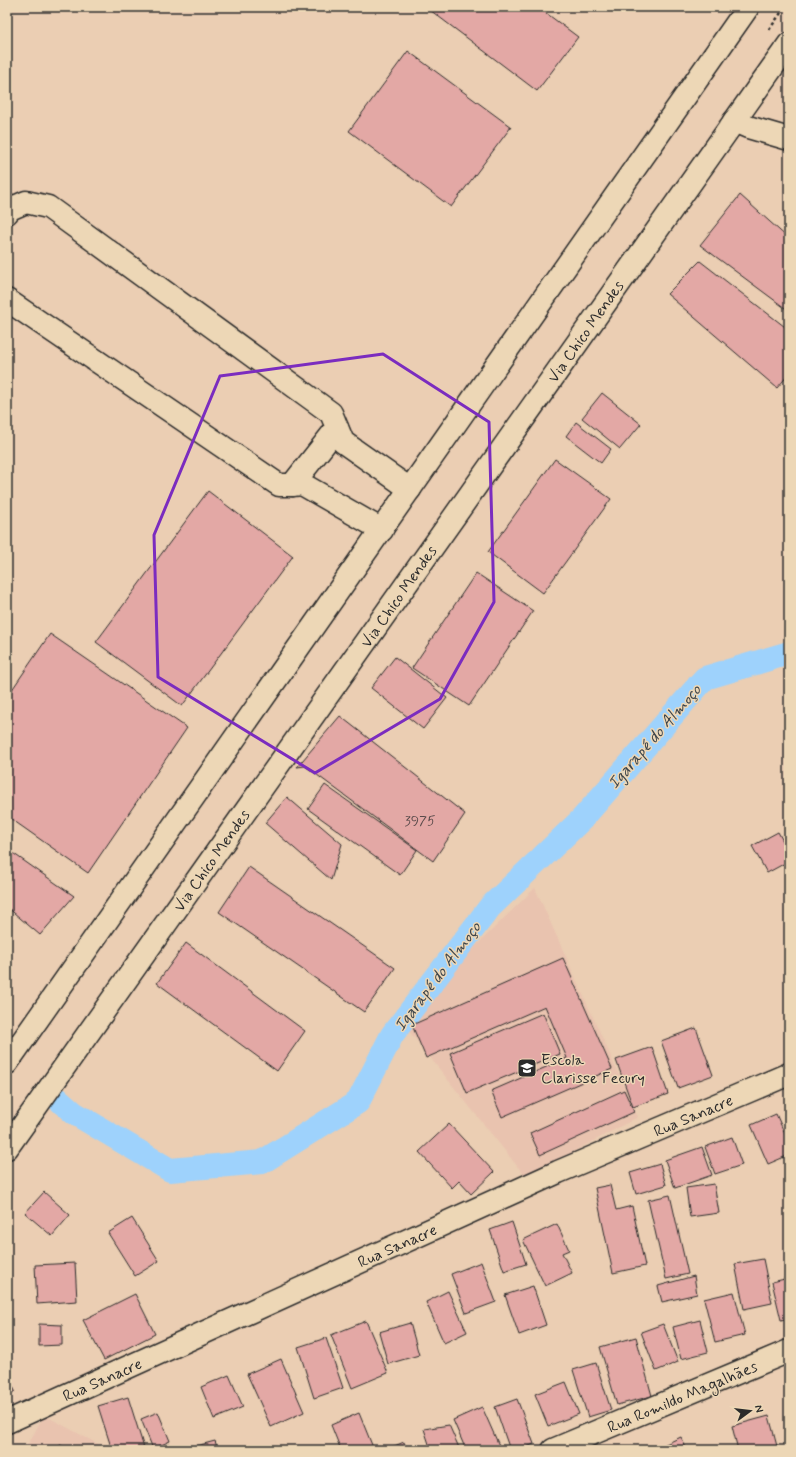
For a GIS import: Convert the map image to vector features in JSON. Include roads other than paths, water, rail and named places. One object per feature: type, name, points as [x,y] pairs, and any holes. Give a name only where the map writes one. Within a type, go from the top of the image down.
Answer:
[{"type":"main road","points":[[7,1063],[748,7]]},
{"type":"main road","name":"Via Chico Mendes","points":[[7,1148],[789,44]]},
{"type":"main road","points":[[734,121],[748,127],[789,139]]},
{"type":"main road","points":[[7,213],[10,209],[26,202],[48,207],[331,413],[343,442],[410,489]]},
{"type":"main road","points":[[7,300],[279,485],[302,484],[382,530]]},
{"type":"main road","points":[[292,485],[337,428]]},
{"type":"main road","name":"Rua Sanacre","points":[[7,1422],[558,1172],[789,1074]]},
{"type":"main road","name":"Rua Romildo Magalhães","points":[[553,1450],[789,1351]]},
{"type":"waterway","name":"Igarapé do Almoço","points":[[58,1099],[74,1113],[170,1170],[262,1162],[358,1102],[392,1035],[490,907],[582,819],[705,678],[789,653]]},
{"type":"place","name":"Escola Clarisse Fecury","points":[[527,1068]]}]
